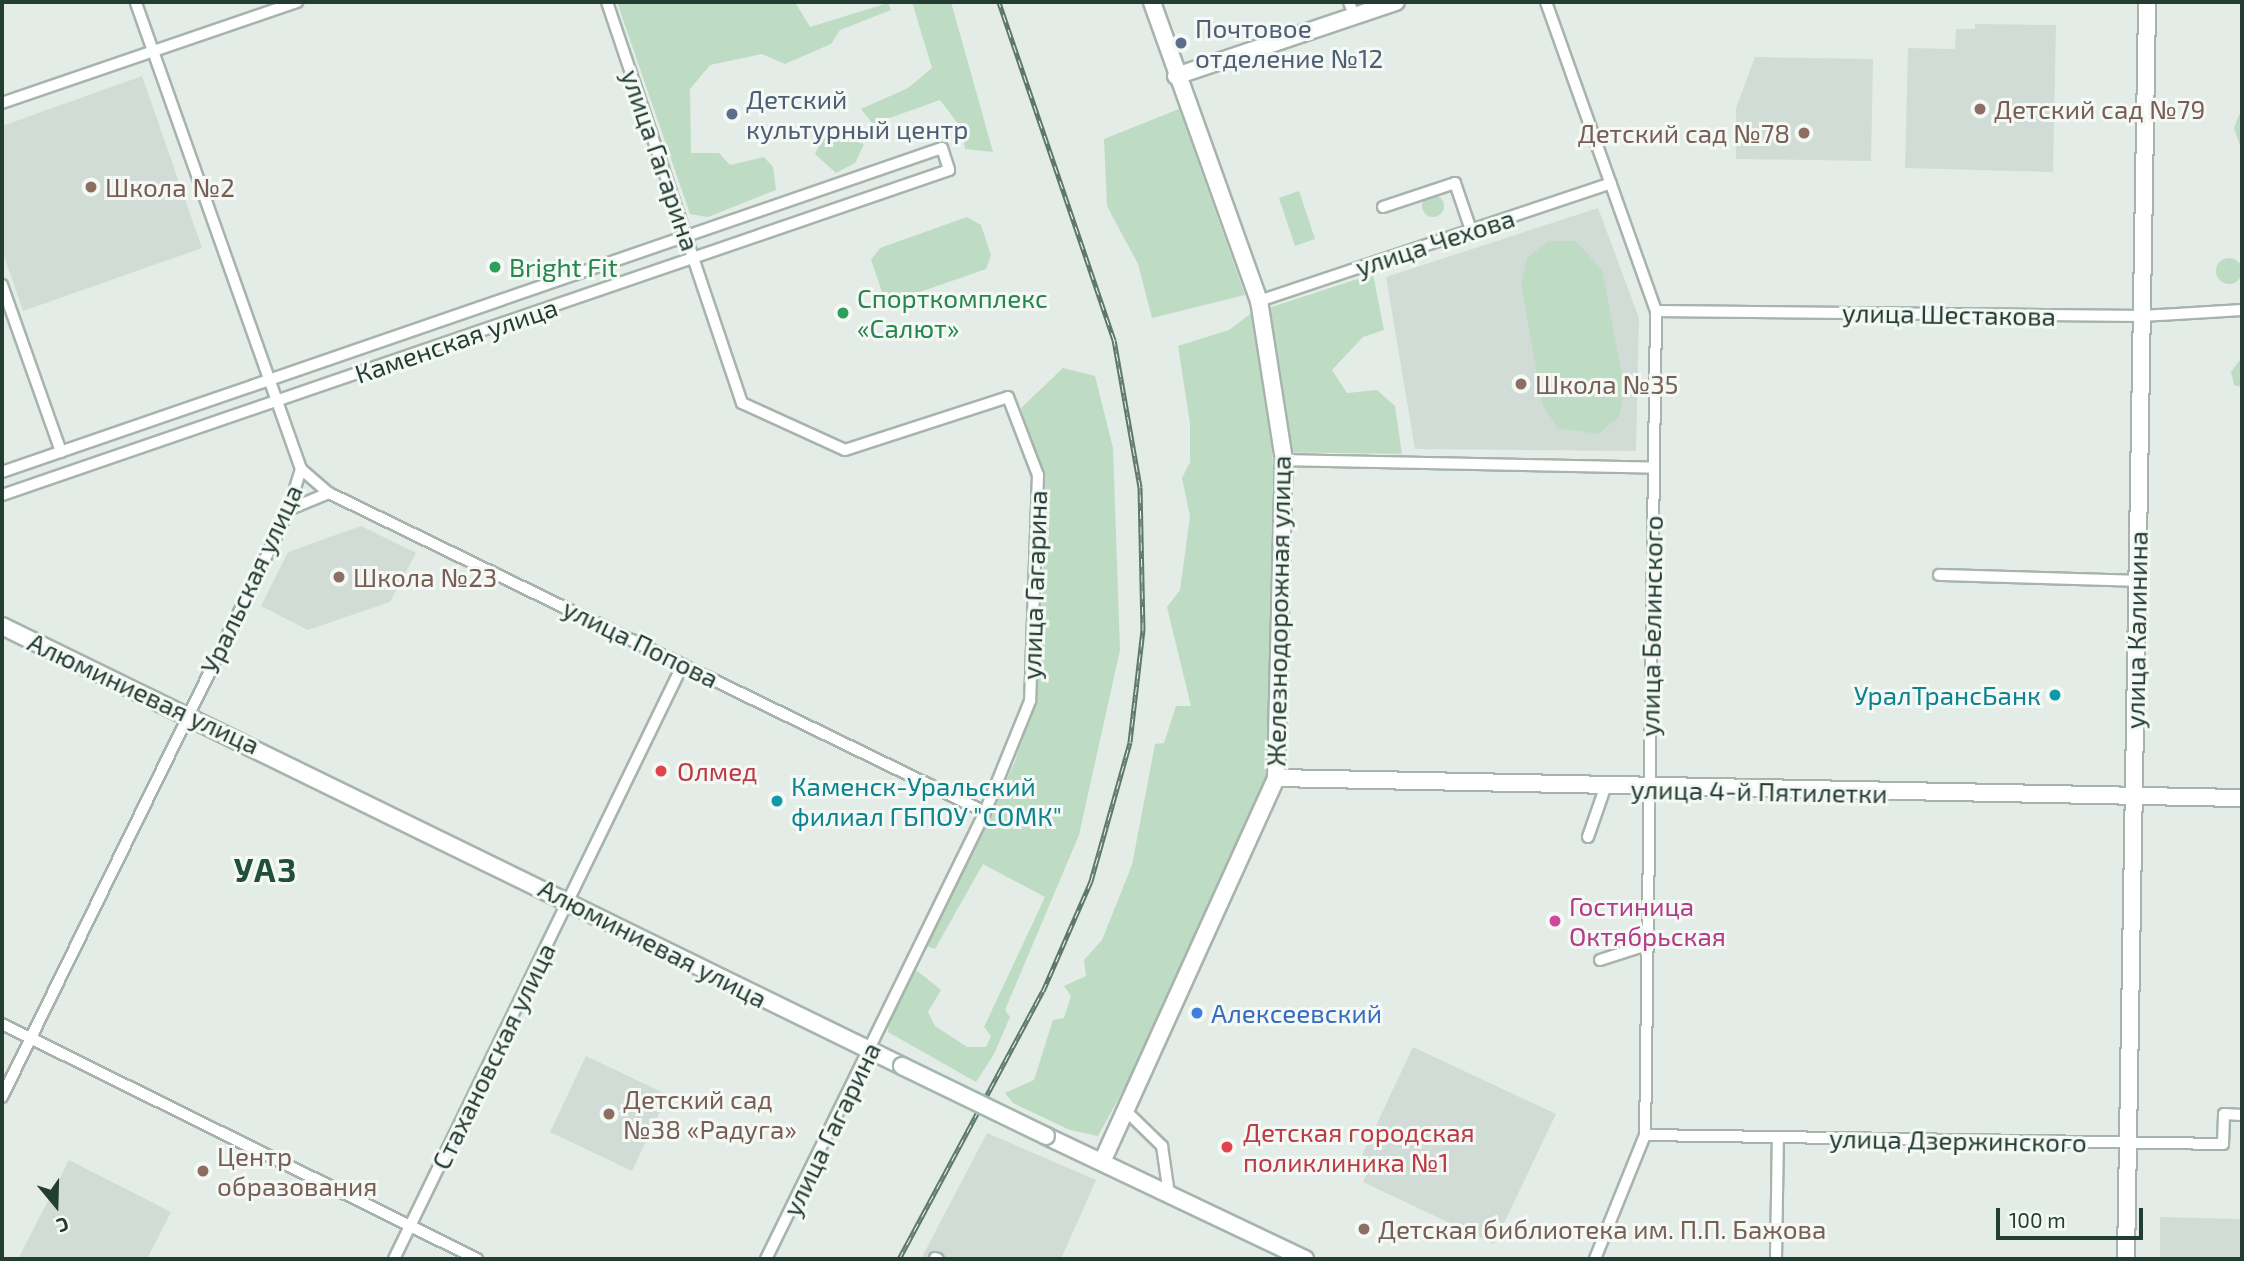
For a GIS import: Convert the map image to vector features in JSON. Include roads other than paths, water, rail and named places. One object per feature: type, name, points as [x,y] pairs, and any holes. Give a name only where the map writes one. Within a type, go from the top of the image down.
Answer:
[{"type":"main road","name":"Железнодорожная улица","points":[[1102,1162],[1276,778],[1284,460],[1259,301],[1152,2]]},
{"type":"main road","points":[[1177,76],[1352,9],[1396,2]]},
{"type":"main road","name":"улица Калинина","points":[[2126,1259],[2147,2]]},
{"type":"main road","name":"Алюминиевая улица","points":[[2,626],[188,712],[902,1066],[1305,1259]]},
{"type":"main road","name":"улица 4-й Пятилетки","points":[[1276,778],[1648,789],[2242,798]]},
{"type":"street","name":"Уральская улица","points":[[2,1097],[287,514],[301,469],[135,2]]},
{"type":"street","points":[[2,103],[297,2]]},
{"type":"street","name":"улица Гагарина","points":[[607,2],[742,403],[845,450],[1008,397],[1038,475],[1030,701],[985,812],[766,1259]]},
{"type":"street","name":"улица Белинского","points":[[1546,2],[1656,311],[1645,1135],[1595,1259]]},
{"type":"street","name":"Каменская улица","points":[[2,472],[942,148],[949,170],[2,495]]},
{"type":"street","name":"улица Чехова","points":[[1259,301],[1611,183]]},
{"type":"street","points":[[1383,207],[1455,184],[1471,230]]},
{"type":"street","points":[[2,285],[61,452]]},
{"type":"street","name":"улица Шестакова","points":[[1656,311],[2142,316],[2242,310]]},
{"type":"street","points":[[1284,460],[1654,468]]},
{"type":"street","name":"улица Попова","points":[[301,469],[329,493],[985,812]]},
{"type":"street","points":[[287,514],[300,501],[329,493]]},
{"type":"street","points":[[1939,575],[2137,581]]},
{"type":"street","name":"Стахановская улица","points":[[394,1259],[683,664]]},
{"type":"street","points":[[1588,837],[1605,788]]},
{"type":"street","points":[[1600,960],[1647,945]]},
{"type":"street","points":[[2,1024],[477,1259]]},
{"type":"street","points":[[1125,1110],[1162,1146],[1169,1194]]},
{"type":"street","name":"улица Дзержинского","points":[[1645,1135],[2223,1144],[2224,1114],[2242,1115]]},
{"type":"street","points":[[1776,1259],[1778,1137]]},
{"type":"railway","points":[[899,1259],[1043,991],[1091,881],[1130,742],[1143,630],[1140,487],[1114,340],[999,2]]},
{"type":"place","name":"Почтовое отделение №12","points":[[1181,43]]},
{"type":"place","name":"Детский сад №79","points":[[1980,109]]},
{"type":"place","name":"Детский культурный центр","points":[[732,114]]},
{"type":"place","name":"Детский сад №78","points":[[1804,133]]},
{"type":"place","name":"Школа №2","points":[[91,187]]},
{"type":"place","name":"Bright Fit","points":[[495,267]]},
{"type":"place","name":"Спорткомплекс «Салют»","points":[[843,313]]},
{"type":"place","name":"Школа №35","points":[[1521,384]]},
{"type":"place","name":"Школа №23","points":[[339,577]]},
{"type":"place","name":"УралТрансБанк","points":[[2055,695]]},
{"type":"place","name":"Олмед","points":[[661,771]]},
{"type":"place","name":"Каменск-Уральский филиал ГБПОУ \"СОМК\"","points":[[777,801]]},
{"type":"place","name":"Гостиница Октябрьская","points":[[1555,921]]},
{"type":"place","name":"Алексеевский","points":[[1197,1013]]},
{"type":"place","name":"Детский сад №38 «Радуга»","points":[[609,1114]]},
{"type":"place","name":"Детская городская поликлиника №1","points":[[1227,1147]]},
{"type":"place","name":"Центр образования","points":[[203,1171]]},
{"type":"place","name":"Детская библиотека им. П.П. Бажова","points":[[1364,1229]]},
{"type":"district","name":"УАЗ","points":[[266,870]]}]
